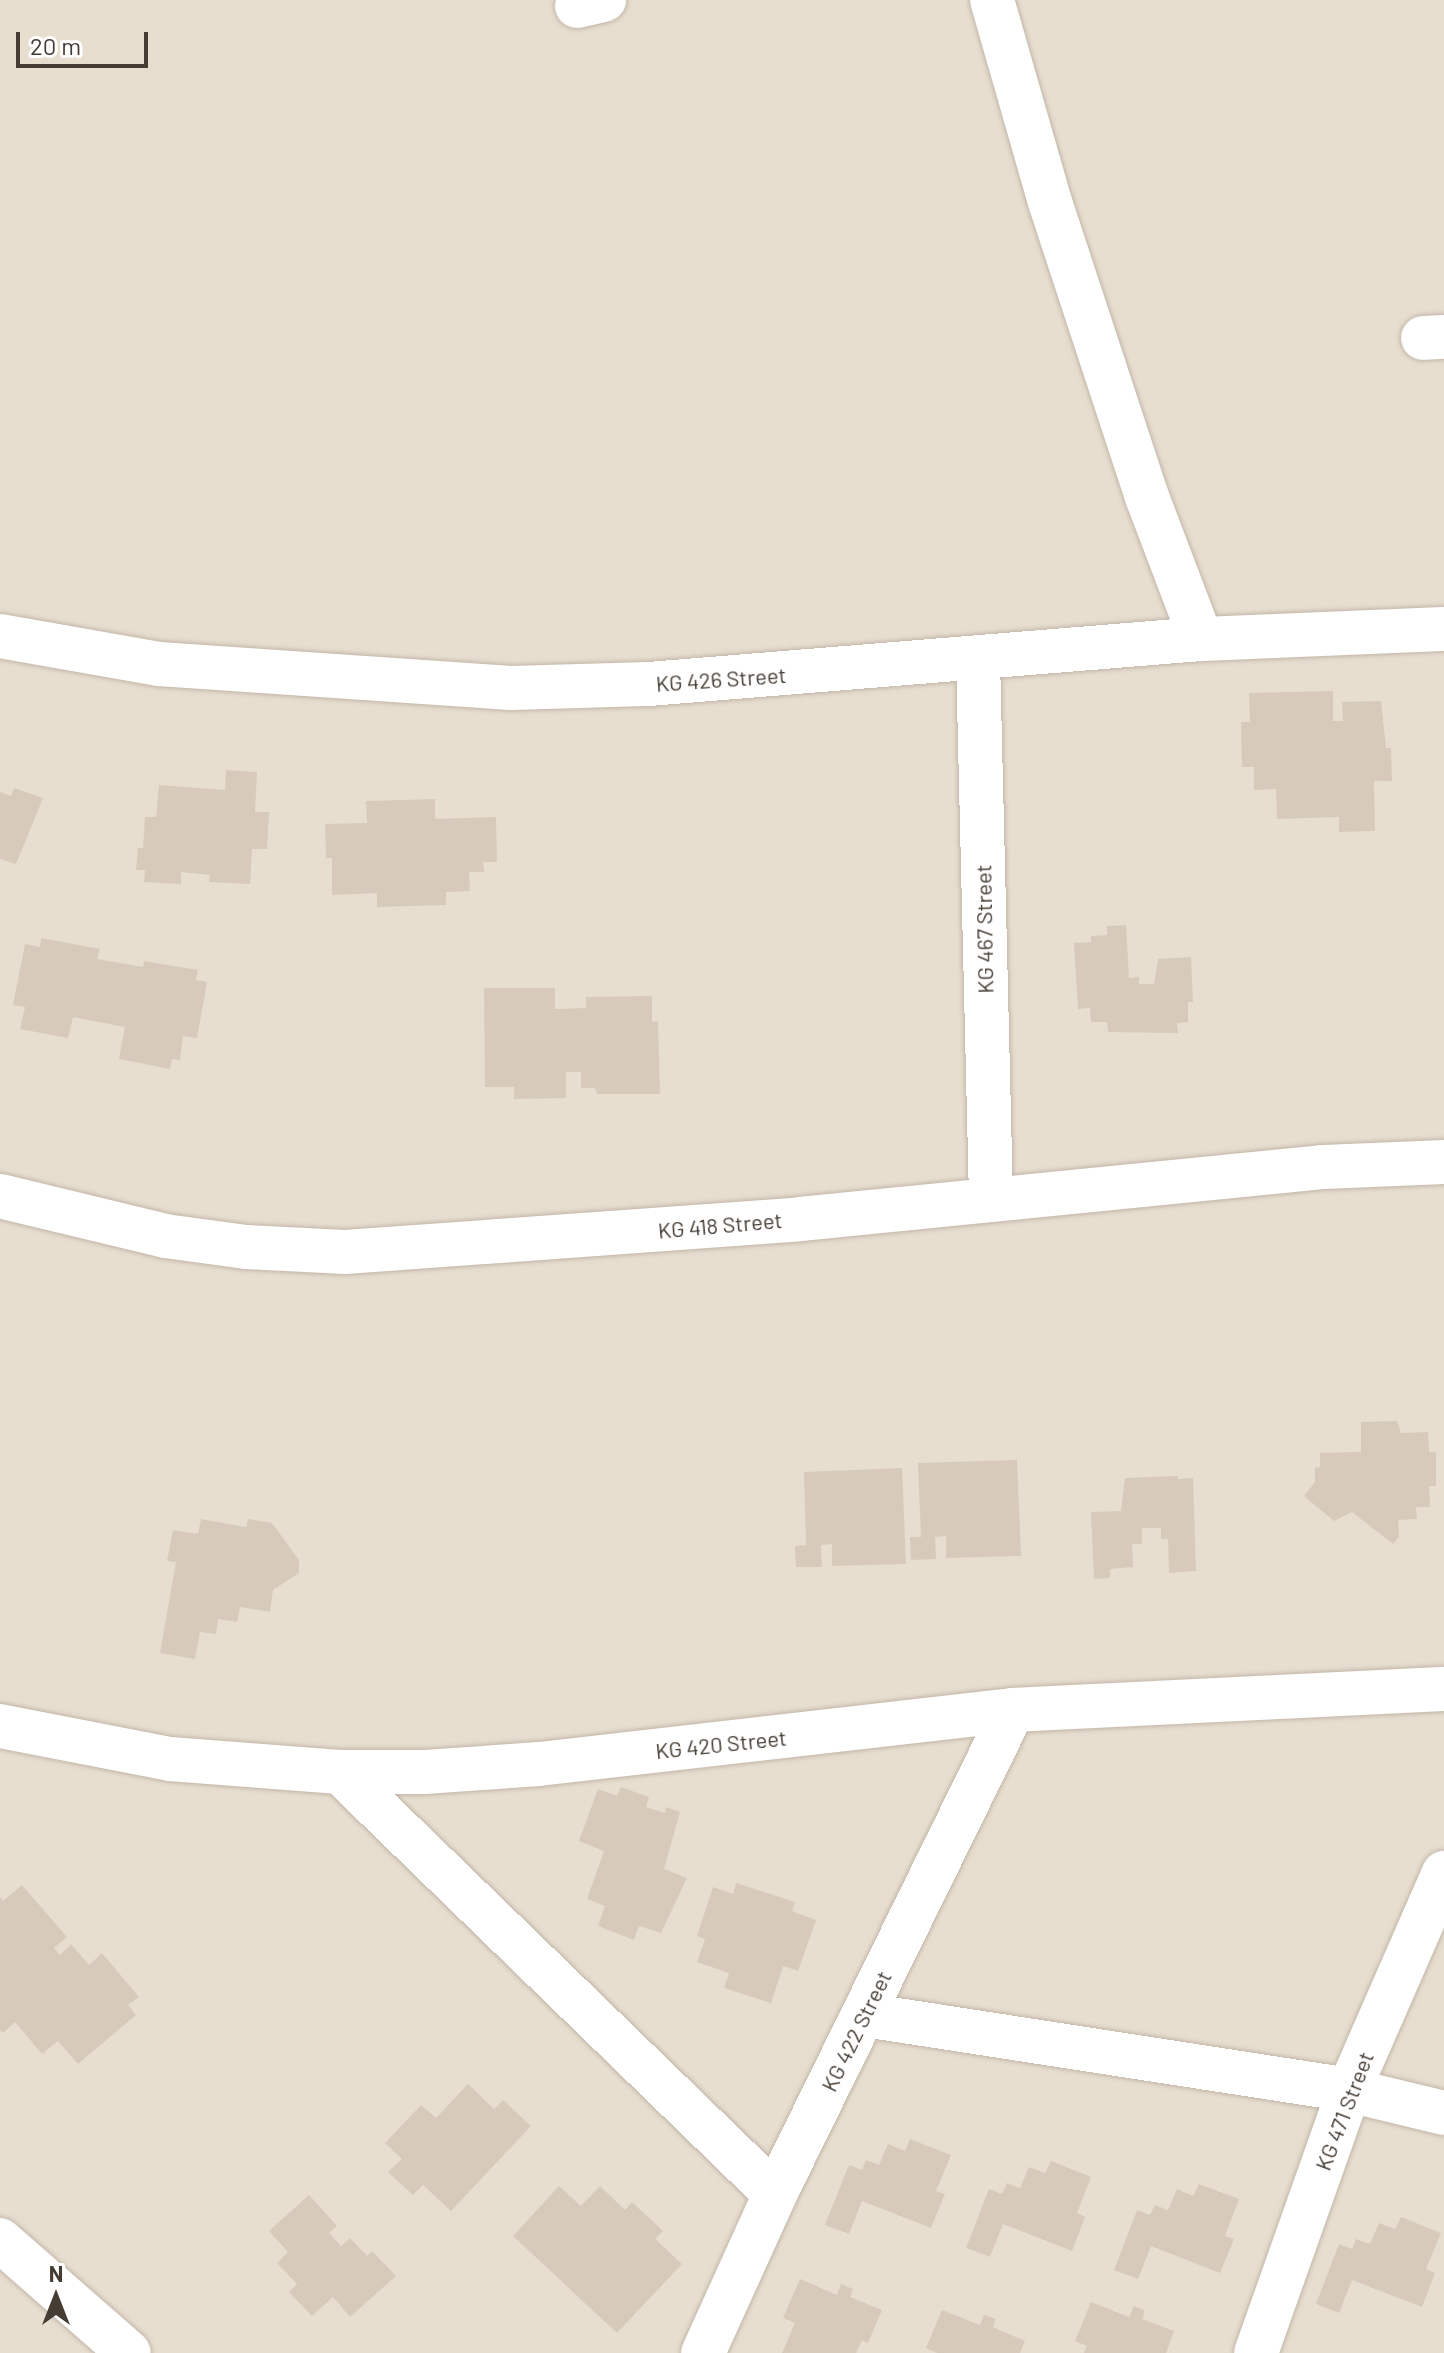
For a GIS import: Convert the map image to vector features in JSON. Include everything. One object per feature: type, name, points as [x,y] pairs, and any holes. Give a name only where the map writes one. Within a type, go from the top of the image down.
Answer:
[{"type":"street","points":[[992,0],[1059,232],[1147,497],[1201,639]]},
{"type":"street","name":"KG 426 Street","points":[[0,636],[159,664],[511,688],[649,684],[1201,639],[1444,629]]},
{"type":"street","name":"KG 467 Street","points":[[978,659],[991,1198]]},
{"type":"street","name":"KG 418 Street","points":[[0,1196],[165,1236],[246,1247],[345,1252],[800,1219],[1324,1167],[1444,1162]]},
{"type":"street","name":"KG 420 Street","points":[[0,1726],[170,1759],[340,1772],[425,1772],[539,1764],[1013,1710],[1444,1689]]},
{"type":"street","name":"KG 422 Street","points":[[703,2353],[775,2194],[1013,1710]]},
{"type":"street","points":[[340,1772],[775,2194]]},
{"type":"street","name":"KG 471 Street","points":[[1256,2353],[1349,2090],[1444,1873]]},
{"type":"street","points":[[865,2015],[1349,2090],[1444,2113]]},
{"type":"street","points":[[0,2240],[129,2353]]},
{"type":"shaded area","points":[[0,0],[1444,0],[1444,2353],[0,2353]]},
{"type":"building","points":[[1333,691],[1333,721],[1343,721],[1342,702],[1381,701],[1386,748],[1391,748],[1392,781],[1374,781],[1375,831],[1339,832],[1339,817],[1277,819],[1276,789],[1254,790],[1254,767],[1242,767],[1241,722],[1250,722],[1249,693]]},
{"type":"building","points":[[226,770],[257,772],[255,812],[269,812],[267,849],[252,849],[250,884],[209,882],[210,875],[181,872],[181,884],[144,882],[145,870],[136,870],[138,848],[143,848],[145,817],[156,817],[159,785],[225,790]]},
{"type":"building","points":[[14,788],[43,798],[16,864],[0,859],[0,792],[11,796]]},
{"type":"building","points":[[435,799],[435,819],[496,817],[497,862],[483,862],[484,872],[469,872],[470,891],[446,892],[446,905],[377,907],[377,893],[332,895],[332,858],[326,858],[325,824],[367,823],[366,801]]},
{"type":"building","points":[[1126,925],[1129,978],[1139,977],[1139,984],[1154,984],[1158,959],[1191,957],[1193,1002],[1188,1002],[1188,1022],[1177,1023],[1178,1033],[1108,1032],[1107,1022],[1091,1022],[1090,1008],[1078,1009],[1074,943],[1091,942],[1091,936],[1107,935],[1107,926]]},
{"type":"building","points":[[41,938],[100,949],[97,959],[143,967],[144,961],[198,970],[196,980],[207,982],[197,1038],[183,1036],[180,1060],[172,1059],[170,1069],[119,1059],[125,1027],[73,1017],[68,1038],[20,1029],[25,1007],[13,1005],[25,944],[40,947]]},
{"type":"building","points":[[484,988],[555,988],[555,1009],[586,1008],[586,997],[652,996],[652,1022],[658,1021],[660,1094],[597,1094],[595,1088],[581,1088],[581,1072],[566,1072],[566,1098],[514,1099],[514,1087],[485,1087]]},
{"type":"building","points":[[1397,1421],[1401,1433],[1428,1432],[1429,1452],[1436,1452],[1436,1486],[1429,1486],[1430,1507],[1416,1507],[1417,1519],[1398,1520],[1399,1537],[1393,1544],[1352,1512],[1334,1521],[1304,1496],[1315,1482],[1320,1453],[1361,1452],[1361,1422]]},
{"type":"building","points":[[1017,1460],[1021,1556],[946,1558],[946,1536],[935,1537],[936,1559],[911,1560],[910,1537],[921,1537],[918,1463]]},
{"type":"building","points":[[902,1468],[906,1564],[832,1566],[832,1544],[821,1545],[822,1567],[796,1567],[795,1546],[806,1545],[804,1472]]},
{"type":"building","points":[[1178,1476],[1178,1479],[1193,1478],[1196,1571],[1169,1573],[1168,1539],[1161,1539],[1161,1528],[1142,1528],[1142,1544],[1132,1544],[1133,1567],[1110,1569],[1110,1578],[1094,1579],[1091,1512],[1121,1511],[1125,1478]]},
{"type":"building","points":[[201,1519],[246,1527],[248,1519],[272,1523],[299,1560],[299,1573],[273,1590],[270,1612],[240,1607],[237,1622],[218,1619],[216,1634],[200,1632],[195,1659],[160,1653],[176,1562],[167,1561],[173,1530],[198,1534]]},
{"type":"building","points":[[621,1787],[649,1797],[646,1807],[665,1813],[666,1807],[680,1812],[664,1869],[687,1878],[661,1933],[639,1926],[634,1940],[598,1926],[605,1906],[587,1899],[604,1851],[579,1841],[598,1789],[617,1796]]},
{"type":"building","points":[[736,1883],[795,1902],[792,1911],[816,1920],[798,1971],[783,1966],[771,2003],[724,1988],[729,1973],[697,1962],[705,1939],[697,1936],[713,1887],[733,1894]]},
{"type":"building","points":[[22,1885],[67,1937],[54,1948],[60,1955],[71,1944],[89,1965],[102,1953],[139,1997],[128,2005],[136,2015],[78,2064],[58,2041],[42,2054],[15,2022],[3,2033],[0,2030],[0,1897],[3,1901]]},
{"type":"building","points":[[468,2084],[494,2109],[503,2100],[531,2126],[451,2211],[423,2185],[413,2195],[388,2172],[402,2159],[385,2143],[421,2105],[436,2118]]},
{"type":"building","points":[[910,2139],[951,2155],[936,2191],[945,2194],[931,2228],[862,2201],[849,2234],[825,2225],[849,2165],[862,2170],[866,2160],[879,2165],[888,2144],[905,2151]]},
{"type":"building","points":[[1051,2161],[1091,2177],[1077,2213],[1085,2217],[1072,2251],[1003,2224],[990,2257],[966,2248],[989,2189],[1002,2194],[1007,2183],[1020,2188],[1029,2167],[1045,2173]]},
{"type":"building","points":[[1199,2184],[1239,2199],[1225,2236],[1234,2239],[1220,2273],[1151,2246],[1138,2279],[1114,2270],[1137,2210],[1150,2215],[1155,2205],[1168,2210],[1177,2189],[1193,2196]]},
{"type":"building","points":[[559,2186],[581,2206],[600,2186],[625,2210],[632,2202],[663,2231],[655,2239],[682,2264],[617,2333],[513,2236]]},
{"type":"building","points":[[309,2195],[337,2226],[329,2233],[341,2246],[350,2238],[367,2256],[372,2251],[396,2276],[350,2317],[333,2297],[312,2316],[289,2292],[297,2284],[277,2263],[288,2252],[269,2231]]},
{"type":"building","points":[[1401,2217],[1441,2233],[1426,2269],[1435,2273],[1422,2307],[1352,2280],[1339,2313],[1316,2304],[1339,2244],[1352,2249],[1356,2239],[1370,2244],[1379,2223],[1395,2229]]},
{"type":"building","points":[[800,2279],[837,2295],[841,2284],[853,2289],[850,2297],[882,2310],[868,2343],[862,2340],[856,2353],[782,2353],[795,2323],[783,2318]]},
{"type":"building","points":[[1091,2302],[1129,2317],[1134,2306],[1145,2311],[1142,2319],[1174,2331],[1166,2353],[1084,2353],[1087,2346],[1075,2341]]},
{"type":"building","points":[[942,2310],[980,2325],[984,2315],[996,2319],[993,2327],[1025,2341],[1020,2353],[937,2353],[926,2348]]}]
